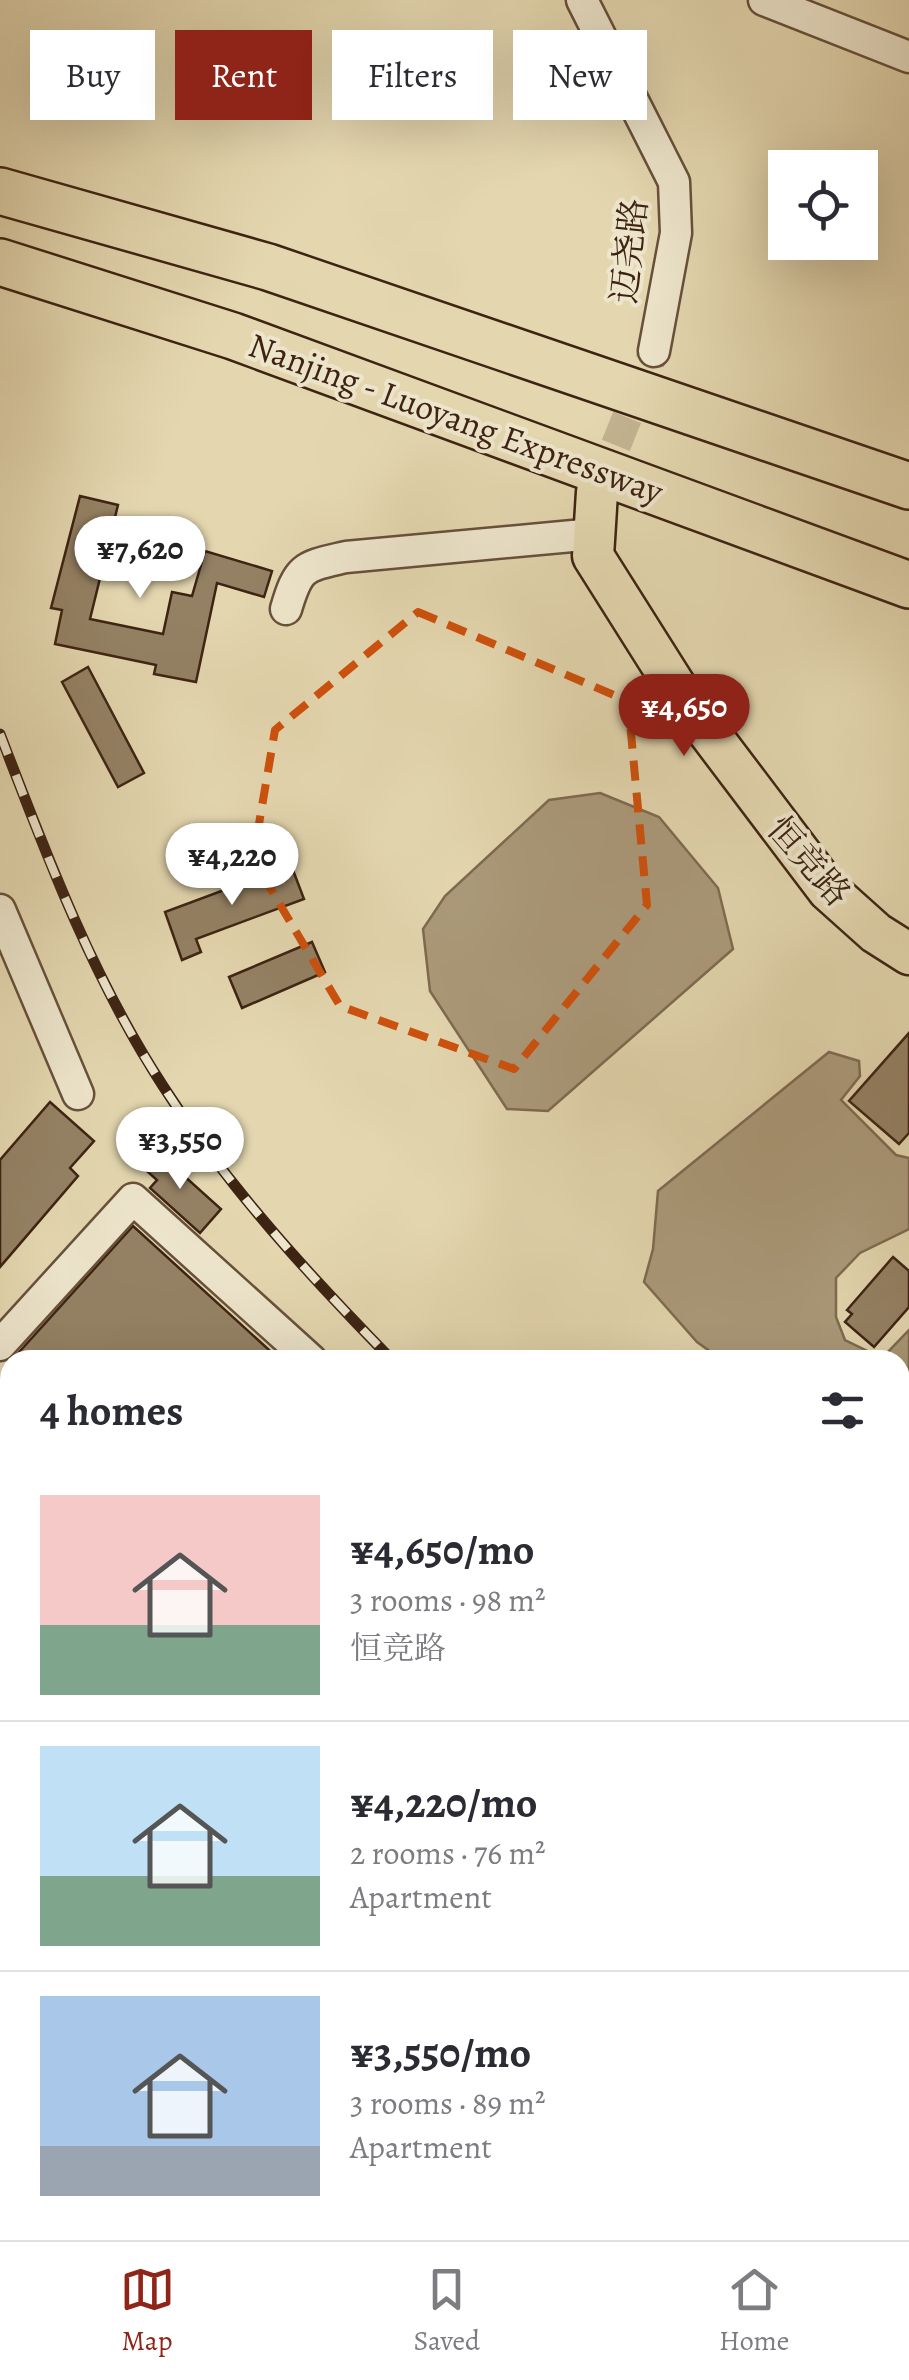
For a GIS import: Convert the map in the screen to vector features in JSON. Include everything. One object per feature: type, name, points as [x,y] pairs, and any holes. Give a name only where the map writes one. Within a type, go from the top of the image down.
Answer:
[{"type":"highway","points":[[0,159],[268,267]]},
{"type":"highway","points":[[0,190],[268,267],[909,486]]},
{"type":"highway","name":"Nanjing - Luoyang Expressway","points":[[0,262],[232,336],[909,585]]},
{"type":"highway","points":[[0,272],[232,336]]},
{"type":"main road","name":"恒竞路","points":[[597,492],[593,556],[682,697],[771,820],[828,890],[876,933],[909,954]]},
{"type":"street","name":"迈尧路","points":[[582,0],[674,182],[676,234],[654,351]]},
{"type":"street","points":[[764,0],[796,6],[909,57]]},
{"type":"street","points":[[286,609],[295,577],[306,566],[346,557],[594,534]]},
{"type":"street","points":[[0,910],[12,972],[78,1094]]},
{"type":"street","points":[[0,1345],[133,1199],[299,1350]]},
{"type":"highlighted area","points":[[418,612],[628,701],[647,905],[514,1069],[340,1006],[253,859],[275,730]]},
{"type":"shaded area","points":[[600,793],[659,817],[718,888],[733,949],[548,1111],[507,1109],[430,991],[423,929],[445,896],[549,800]]},
{"type":"shaded area","points":[[829,1052],[859,1061],[860,1076],[841,1100],[896,1155],[909,1158],[909,1229],[860,1253],[836,1278],[836,1317],[845,1340],[866,1350],[708,1350],[697,1342],[644,1282],[653,1249],[658,1191]]},
{"type":"shaded area","points":[[909,1330],[909,1350],[890,1350]]},
{"type":"building","points":[[80,496],[118,505],[90,619],[163,634],[172,592],[192,596],[205,551],[272,571],[264,597],[217,583],[196,682],[154,674],[156,665],[55,644],[62,610],[51,608]]},
{"type":"building","points":[[88,667],[144,773],[118,787],[62,682]]},
{"type":"building","points":[[291,865],[304,899],[196,939],[201,952],[182,960],[165,912]]},
{"type":"building","points":[[312,942],[325,972],[242,1008],[229,977]]},
{"type":"building","points":[[909,1033],[909,1133],[899,1144],[849,1101]]},
{"type":"building","points":[[50,1102],[94,1141],[70,1168],[78,1176],[0,1267],[0,1160]]},
{"type":"building","points":[[153,1148],[221,1209],[200,1233],[150,1188],[157,1180],[139,1164]]},
{"type":"building","points":[[133,1226],[269,1350],[21,1350]]},
{"type":"building","points":[[893,1257],[909,1271],[909,1307],[874,1347],[845,1322],[852,1314],[847,1310]]},
{"type":"tunnel","points":[[599,487],[654,351]]},
{"type":"railway","points":[[0,734],[92,958],[137,1045],[214,1159],[270,1229],[382,1350]]}]
